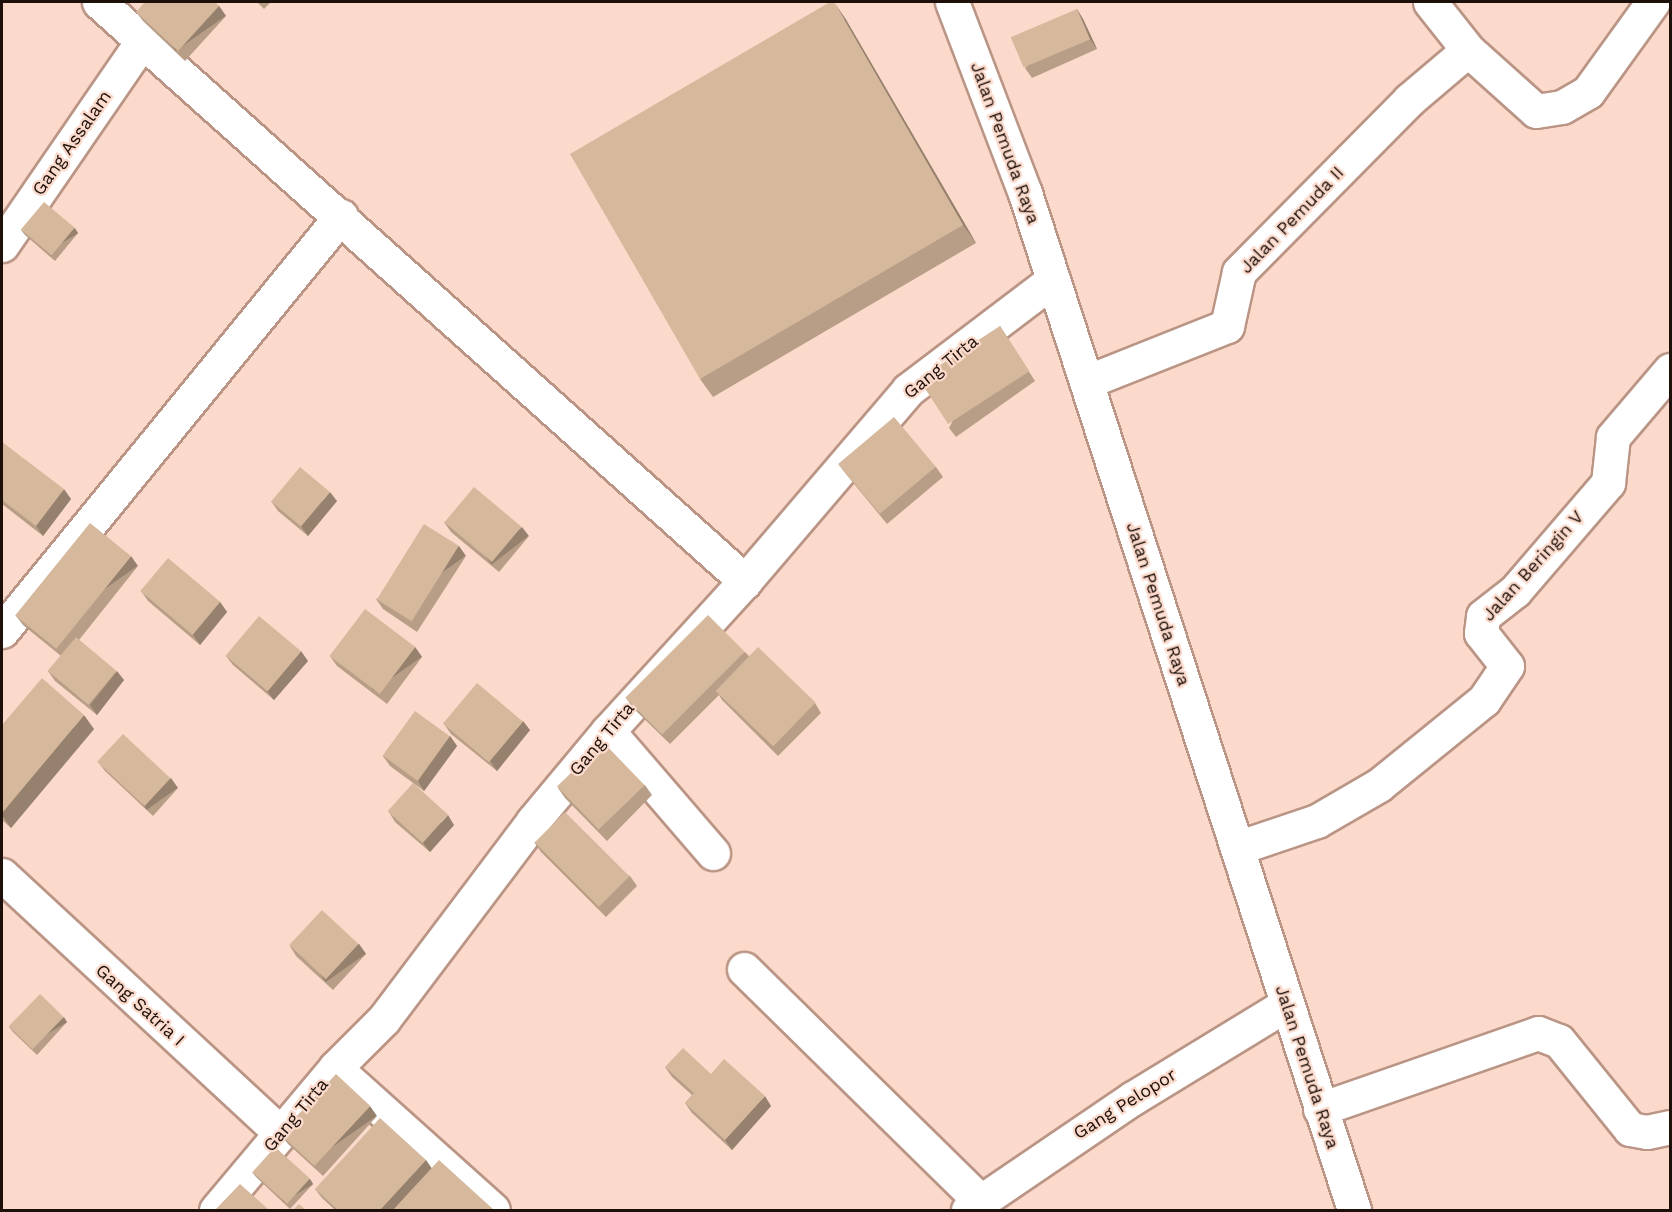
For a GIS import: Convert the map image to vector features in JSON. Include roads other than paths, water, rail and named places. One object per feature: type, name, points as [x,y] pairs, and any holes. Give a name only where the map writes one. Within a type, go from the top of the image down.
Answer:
[{"type":"street","points":[[99,2],[341,216],[745,580]]},
{"type":"street","name":"Jalan Pemuda Raya","points":[[952,2],[1025,193],[1353,1210]]},
{"type":"street","points":[[1430,2],[1468,50],[1536,111],[1562,107],[1587,92],[1653,2]]},
{"type":"street","name":"Gang Assalam","points":[[2,245],[143,40]]},
{"type":"street","name":"Jalan Pemuda II","points":[[1086,382],[1227,326],[1239,272],[1409,100],[1468,50]]},
{"type":"street","points":[[2,632],[341,216]]},
{"type":"street","name":"Gang Tirta","points":[[216,1210],[335,1068],[384,1019],[533,821],[608,731],[745,580],[908,390],[1053,279]]},
{"type":"street","name":"Jalan Beringin V","points":[[1237,848],[1317,821],[1379,785],[1484,700],[1507,666],[1481,633],[1483,616],[1515,591],[1608,483],[1613,437],[1671,370]]},
{"type":"street","points":[[608,731],[713,853]]},
{"type":"street","name":"Gang Satria I","points":[[2,875],[281,1133]]},
{"type":"street","points":[[744,969],[973,1205]]},
{"type":"street","name":"Gang Pelopor","points":[[973,1205],[1133,1098],[1287,1004]]},
{"type":"street","points":[[1320,1109],[1538,1033],[1559,1041],[1630,1130],[1647,1132],[1671,1127]]},
{"type":"street","points":[[335,1068],[493,1210]]}]
